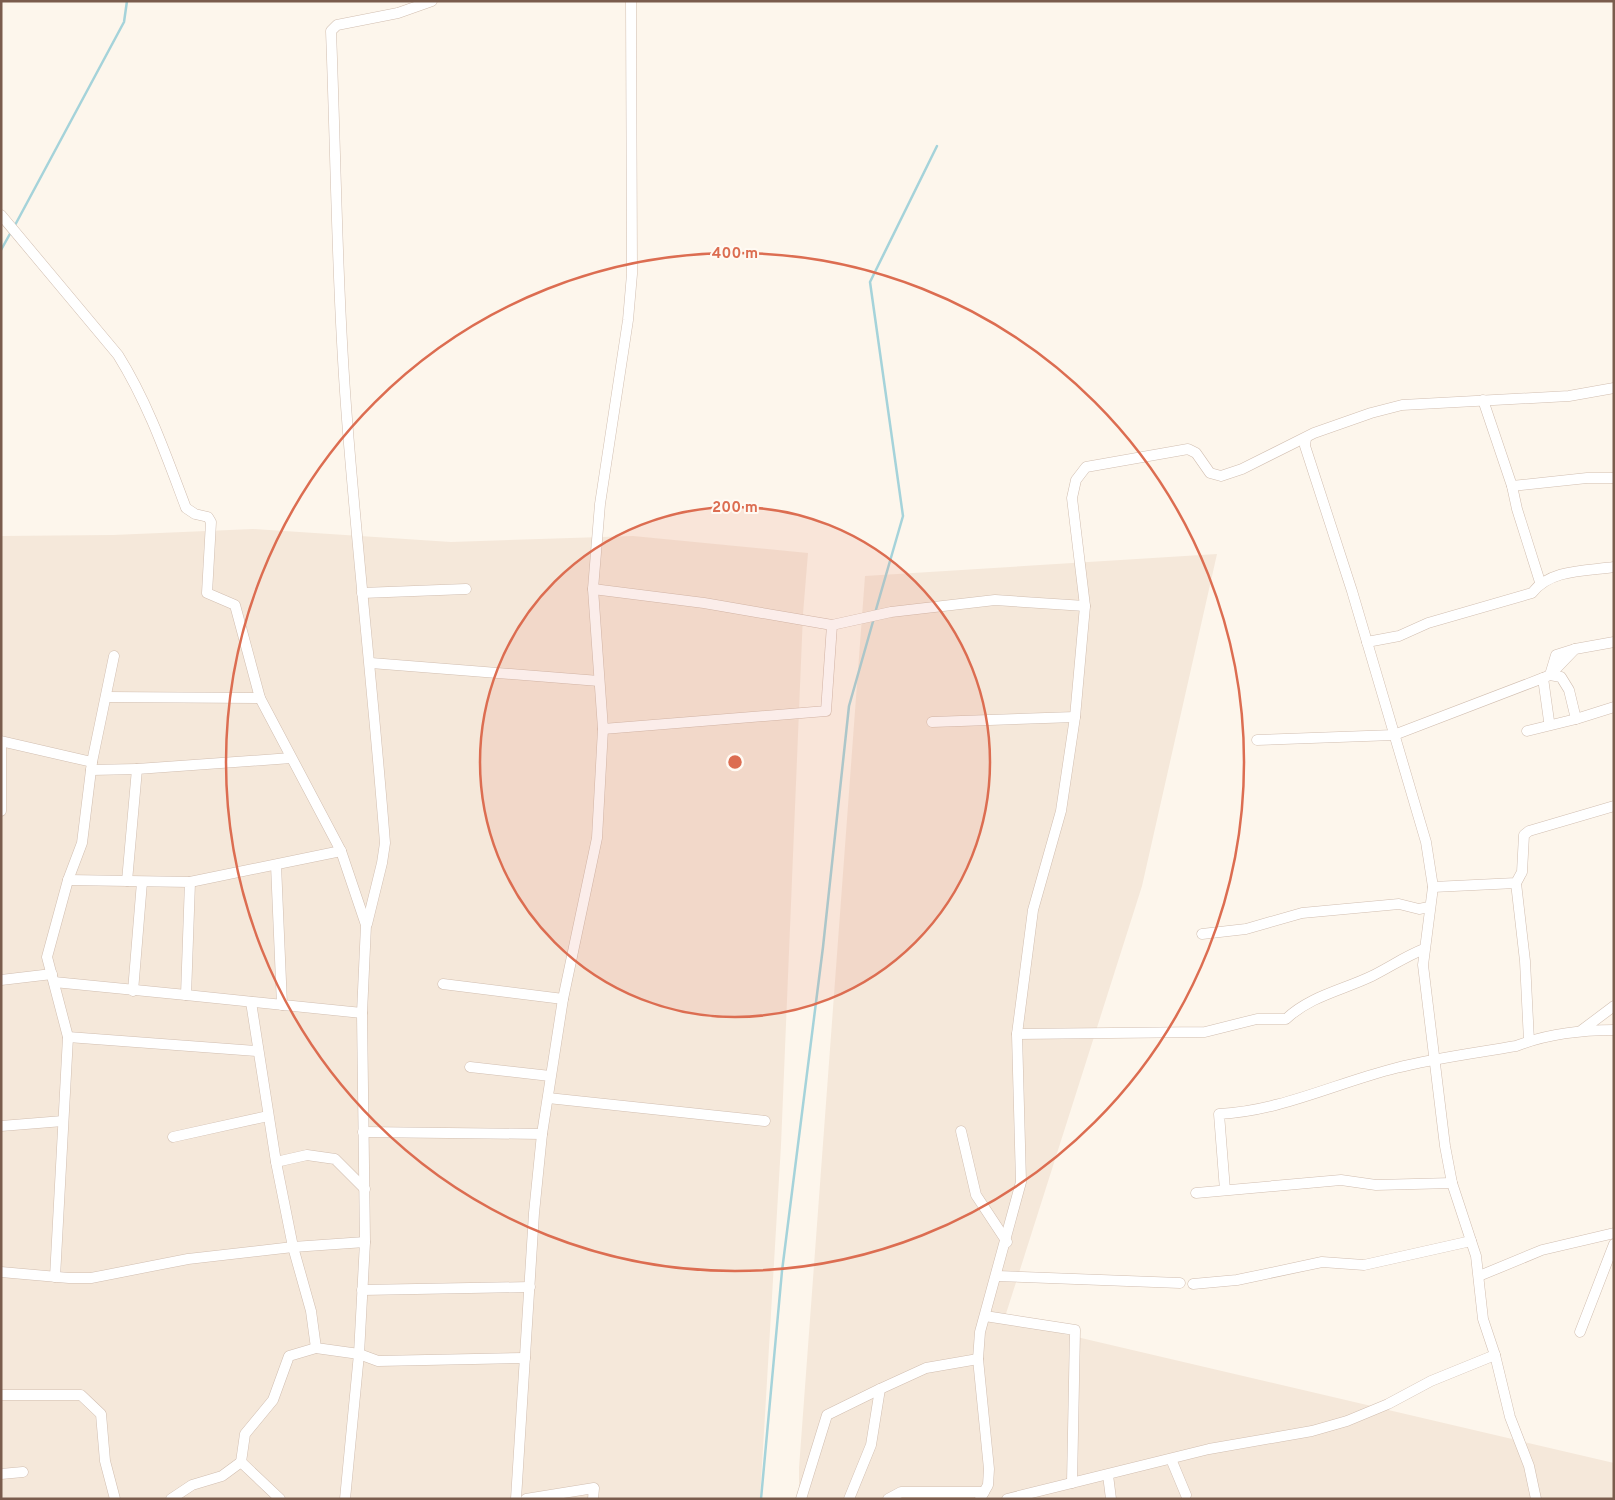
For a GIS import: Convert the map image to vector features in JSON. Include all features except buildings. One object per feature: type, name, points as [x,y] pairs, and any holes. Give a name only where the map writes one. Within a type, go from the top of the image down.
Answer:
[{"type":"street","points":[[345,1499],[359,1354],[365,1242],[366,1189],[363,1132],[362,1013],[366,925],[382,863],[385,843],[371,663],[362,593],[347,417],[331,31],[337,25],[398,13],[432,1]]},
{"type":"street","points":[[516,1499],[534,1213],[542,1134],[563,999],[597,838],[603,729],[594,589],[600,504],[628,320],[632,274],[631,1]]},
{"type":"street","points":[[1,215],[118,355],[134,380],[154,423],[186,508],[195,514],[208,517],[211,522],[207,593],[235,605],[260,698],[340,851],[366,925]]},
{"type":"street","points":[[888,1499],[901,1492],[982,1495],[988,1485],[989,1469],[978,1359],[980,1332],[1007,1242],[1021,1182],[1016,1034],[1033,910],[1061,811],[1075,717],[1085,606],[1072,498],[1076,480],[1086,467],[1188,450],[1196,453],[1210,473],[1221,476],[1242,469],[1306,438],[1371,413],[1402,405],[1569,396],[1614,388]]},
{"type":"street","points":[[1483,400],[1512,486],[1517,509],[1540,582]]},
{"type":"street","points":[[1306,438],[1304,446],[1367,642],[1426,842],[1432,887],[1423,965],[1434,1060],[1452,1183],[1471,1241],[1478,1276],[1483,1319],[1495,1355],[1510,1417],[1529,1466],[1536,1499]]},
{"type":"street","points":[[1512,486],[1587,478],[1614,478]]},
{"type":"street","points":[[1367,642],[1399,636],[1428,623],[1532,593],[1540,582],[1570,572],[1614,567]]},
{"type":"street","points":[[362,593],[466,589]]},
{"type":"street","points":[[594,589],[704,603],[832,625],[891,612],[995,600],[1085,606]]},
{"type":"street","points":[[603,729],[826,710],[832,625]]},
{"type":"street","points":[[1257,740],[1394,735],[1546,676],[1576,649],[1614,642]]},
{"type":"street","points":[[55,1277],[68,1037],[47,957],[68,880],[82,843],[92,766],[114,656]]},
{"type":"street","points":[[371,663],[599,681]]},
{"type":"street","points":[[1546,676],[1561,677],[1569,690],[1576,719]]},
{"type":"street","points":[[1546,676],[1549,721]]},
{"type":"street","points":[[106,697],[260,698]]},
{"type":"street","points":[[1527,731],[1614,707]]},
{"type":"street","points":[[932,722],[1075,717]]},
{"type":"street","points":[[1,811],[1,741],[92,766],[137,769],[291,758]]},
{"type":"street","points":[[127,881],[137,769]]},
{"type":"street","points":[[1528,1041],[1525,961],[1516,883],[1522,872],[1524,835],[1529,831],[1614,806]]},
{"type":"street","points":[[68,880],[190,882],[340,851]]},
{"type":"street","points":[[276,865],[282,1005]]},
{"type":"street","points":[[133,991],[142,882]]},
{"type":"street","points":[[186,995],[190,882]]},
{"type":"street","points":[[1432,887],[1516,883]]},
{"type":"street","points":[[1202,934],[1246,929],[1302,912],[1399,904],[1419,909],[1429,907]]},
{"type":"street","points":[[1016,1034],[1206,1032],[1257,1019],[1286,1019],[1308,1002],[1372,976],[1424,949]]},
{"type":"street","points":[[1,980],[53,978],[133,991],[362,1013]]},
{"type":"street","points":[[443,984],[563,999]]},
{"type":"street","points":[[251,1002],[257,1052],[276,1162],[293,1247],[311,1311],[316,1348]]},
{"type":"street","points":[[1582,1030],[1614,1006]]},
{"type":"street","points":[[1226,1190],[1219,1114],[1245,1113],[1302,1099],[1395,1068],[1516,1046],[1528,1041],[1582,1030],[1614,1030]]},
{"type":"street","points":[[68,1037],[257,1052]]},
{"type":"street","points":[[470,1067],[550,1076]]},
{"type":"street","points":[[548,1098],[765,1122]]},
{"type":"street","points":[[173,1137],[268,1116]]},
{"type":"street","points":[[1,1126],[63,1121]]},
{"type":"street","points":[[961,1131],[976,1195],[1007,1242]]},
{"type":"street","points":[[363,1132],[542,1134]]},
{"type":"street","points":[[276,1162],[307,1155],[335,1159],[366,1189]]},
{"type":"street","points":[[1196,1193],[1341,1180],[1376,1186],[1452,1183]]},
{"type":"street","points":[[1478,1276],[1542,1250],[1614,1234]]},
{"type":"street","points":[[1194,1284],[1237,1280],[1314,1263],[1364,1266],[1471,1241]]},
{"type":"street","points":[[1,1272],[91,1278],[188,1259],[293,1247],[365,1242]]},
{"type":"street","points":[[1580,1332],[1614,1244]]},
{"type":"street","points":[[996,1276],[1180,1283]]},
{"type":"street","points":[[362,1290],[530,1287]]},
{"type":"street","points":[[985,1316],[1075,1330],[1072,1483]]},
{"type":"street","points":[[171,1499],[192,1485],[222,1476],[241,1462],[245,1434],[273,1400],[289,1356],[316,1348],[359,1354],[378,1361],[524,1358]]},
{"type":"street","points":[[1007,1499],[1040,1495],[1072,1483],[1171,1459],[1312,1431],[1346,1421],[1388,1404],[1431,1381],[1495,1355]]},
{"type":"street","points":[[801,1499],[827,1415],[926,1368],[978,1359]]},
{"type":"street","points":[[849,1499],[871,1445],[880,1389]]},
{"type":"street","points":[[1,1395],[81,1395],[101,1414],[105,1461],[115,1499]]},
{"type":"street","points":[[1171,1459],[1186,1496]]},
{"type":"street","points":[[241,1462],[280,1499]]},
{"type":"street","points":[[1,1474],[24,1472]]},
{"type":"street","points":[[1108,1475],[1111,1499]]},
{"type":"street","points":[[526,1499],[594,1488],[593,1499]]},
{"type":"shaded area","points":[[253,529],[451,542],[633,536],[808,553],[803,614],[781,1145],[760,1499],[1,1499],[1,536],[113,535]]},
{"type":"shaded area","points":[[1217,554],[1142,886],[1004,1320],[1614,1463],[1614,1499],[799,1499],[799,1468],[865,576]]},
{"type":"waterway","points":[[14,227],[124,22],[127,1]]},
{"type":"waterway","points":[[875,613],[903,516],[870,282],[937,146]]},
{"type":"waterway","points":[[1,250],[11,232]]},
{"type":"waterway","points":[[761,1499],[782,1271],[823,947],[849,706],[874,618]]}]
